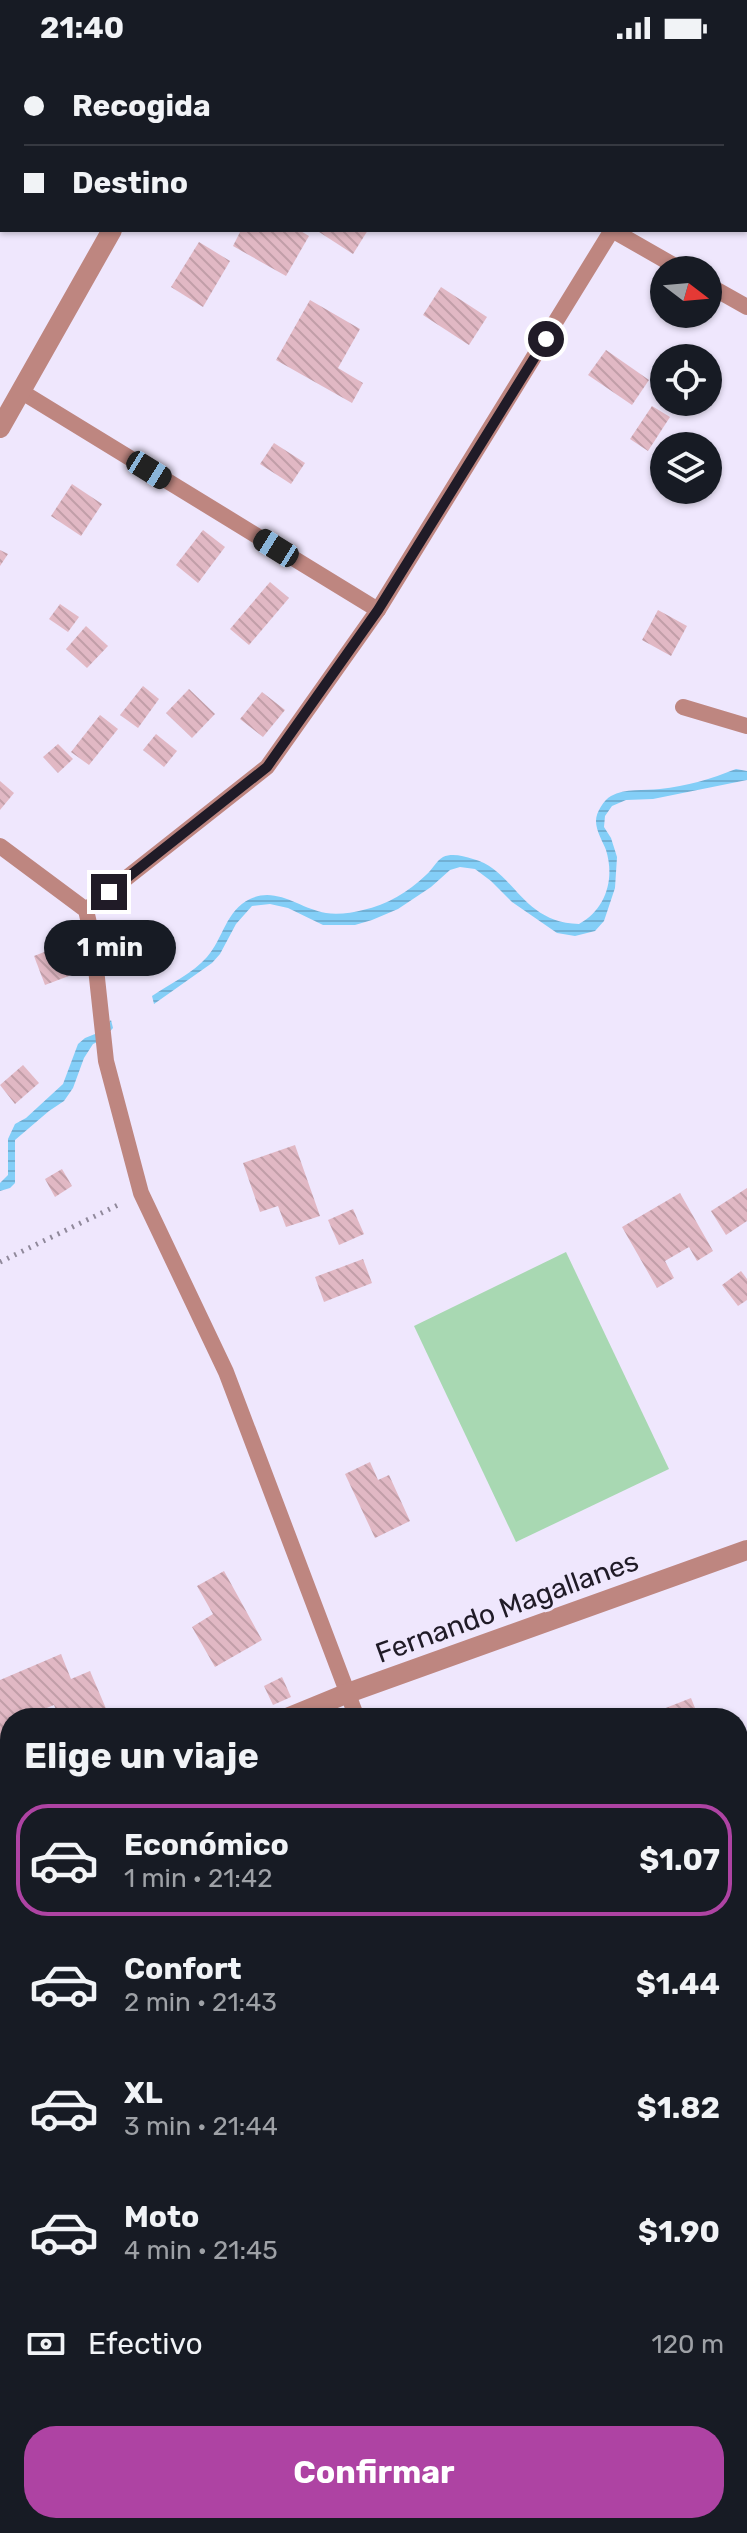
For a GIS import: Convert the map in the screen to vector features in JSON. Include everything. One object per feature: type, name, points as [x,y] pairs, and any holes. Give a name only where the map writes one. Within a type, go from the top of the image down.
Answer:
[{"type":"street","points":[[0,428],[111,232]]},
{"type":"street","name":"Fernando Magallanes","points":[[311,1708],[747,1550]]},
{"type":"lane","points":[[86,910],[267,767],[378,610],[611,232]]},
{"type":"lane","points":[[616,232],[658,256]]},
{"type":"lane","points":[[722,293],[747,307]]},
{"type":"lane","points":[[22,392],[378,610]]},
{"type":"lane","points":[[683,707],[747,726]]},
{"type":"lane","points":[[0,846],[86,910],[93,941],[106,1061],[141,1193],[226,1372],[353,1708]]},
{"type":"path","points":[[0,1262],[141,1193]]},
{"type":"green space","points":[[566,1252],[669,1469],[516,1542],[414,1326]]},
{"type":"water","points":[[736,769],[747,771],[747,780],[653,799],[626,800],[612,806],[605,816],[604,827],[617,857],[615,888],[604,921],[595,931],[575,936],[557,933],[512,902],[475,869],[460,867],[450,870],[398,909],[355,925],[323,925],[288,908],[270,904],[252,906],[236,924],[212,963],[154,1004],[152,996],[207,957],[235,910],[250,899],[270,895],[326,913],[359,911],[380,905],[404,892],[446,856],[461,856],[487,865],[544,915],[579,924],[602,902],[609,882],[609,861],[596,821],[606,800],[622,792],[680,786]]},
{"type":"water","points":[[111,1020],[113,1028],[102,1040],[93,1044],[64,1101],[15,1140],[15,1183],[0,1191],[0,1183],[8,1175],[8,1139],[15,1124],[26,1118],[63,1084],[78,1044],[100,1032]]},
{"type":"building","points":[[240,232],[302,232],[309,236],[286,276],[233,246]]},
{"type":"building","points":[[319,232],[367,232],[353,254]]},
{"type":"building","points":[[199,242],[230,261],[203,307],[171,287]]},
{"type":"building","points":[[441,287],[487,317],[469,345],[423,315]]},
{"type":"building","points":[[310,300],[360,329],[338,368],[363,383],[352,403],[276,360]]},
{"type":"building","points":[[606,350],[649,380],[632,405],[588,375]]},
{"type":"building","points":[[650,409],[650,416],[670,417],[660,432],[650,432],[648,451],[630,439]]},
{"type":"building","points":[[274,443],[305,463],[291,484],[260,464]]},
{"type":"building","points":[[72,484],[102,504],[81,536],[51,516]]},
{"type":"building","points":[[203,530],[225,547],[198,583],[176,565]]},
{"type":"building","points":[[0,550],[8,554],[0,566]]},
{"type":"building","points":[[270,582],[289,598],[249,645],[230,629]]},
{"type":"building","points":[[60,604],[79,617],[68,632],[49,619]]},
{"type":"building","points":[[658,610],[687,626],[671,656],[642,640]]},
{"type":"building","points":[[86,626],[108,646],[87,668],[66,649]]},
{"type":"building","points":[[143,686],[159,699],[138,728],[120,715]]},
{"type":"building","points":[[189,689],[215,714],[192,738],[166,713]]},
{"type":"building","points":[[262,692],[285,710],[263,737],[240,719]]},
{"type":"building","points":[[100,715],[118,729],[89,765],[71,752]]},
{"type":"building","points":[[156,734],[177,751],[164,767],[143,750]]},
{"type":"building","points":[[58,744],[73,759],[58,773],[43,757]]},
{"type":"building","points":[[0,781],[14,793],[0,810]]},
{"type":"building","points":[[70,942],[82,971],[45,985],[34,956]]},
{"type":"building","points":[[23,1065],[39,1083],[15,1104],[0,1085]]},
{"type":"building","points":[[295,1145],[320,1216],[286,1227],[278,1206],[260,1212],[243,1163]]},
{"type":"building","points":[[62,1169],[72,1186],[55,1197],[45,1179]]},
{"type":"building","points":[[747,1188],[747,1221],[726,1235],[711,1211]]},
{"type":"building","points":[[680,1193],[713,1251],[697,1261],[689,1247],[665,1261],[674,1278],[657,1288],[622,1227]]},
{"type":"building","points":[[353,1209],[364,1234],[339,1245],[328,1220]]},
{"type":"building","points":[[363,1259],[372,1283],[324,1302],[315,1277]]},
{"type":"building","points":[[741,1271],[747,1279],[747,1300],[738,1306],[722,1285]]},
{"type":"building","points":[[370,1462],[378,1480],[389,1475],[410,1521],[375,1538],[345,1474]]},
{"type":"building","points":[[224,1571],[262,1640],[215,1667],[192,1627],[213,1614],[197,1586]]},
{"type":"building","points":[[61,1654],[71,1679],[90,1671],[106,1708],[55,1708],[54,1705],[47,1708],[0,1708],[0,1680]]},
{"type":"building","points":[[282,1677],[291,1697],[273,1705],[264,1686]]},
{"type":"building","points":[[691,1698],[695,1708],[666,1708]]},
{"type":"route","points":[[109,892],[267,767],[378,610],[546,339]]}]
